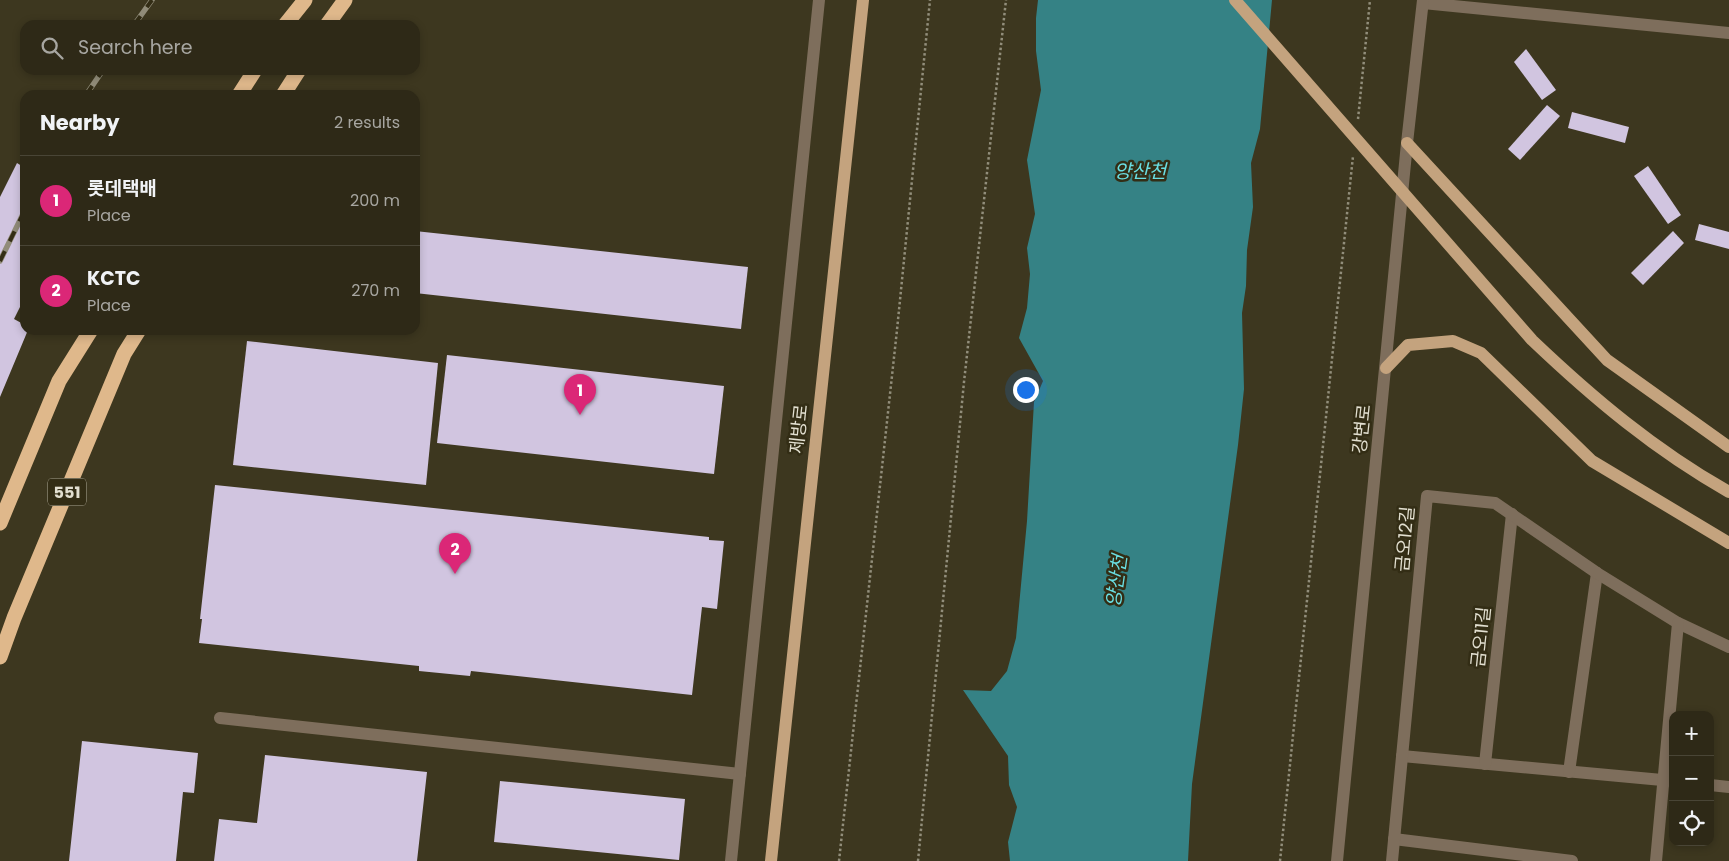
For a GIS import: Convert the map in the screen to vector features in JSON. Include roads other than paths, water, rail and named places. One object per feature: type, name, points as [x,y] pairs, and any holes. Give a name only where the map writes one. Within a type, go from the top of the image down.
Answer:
[{"type":"highway","points":[[289,20],[305,0]]},
{"type":"highway","points":[[331,20],[345,0]]},
{"type":"highway","points":[[242,90],[252,75]]},
{"type":"highway","points":[[286,90],[296,75]]},
{"type":"highway","points":[[0,524],[59,381],[88,335]]},
{"type":"highway","name":"551","points":[[0,657],[14,618],[124,354],[136,335]]},
{"type":"main road","name":"제방로","points":[[771,861],[863,0]]},
{"type":"main road","points":[[1235,0],[1532,340],[1579,385],[1621,420],[1658,448],[1729,492]]},
{"type":"main road","points":[[1408,143],[1607,360],[1729,447]]},
{"type":"main road","points":[[1386,368],[1408,345],[1453,341],[1481,353],[1592,461],[1729,543]]},
{"type":"street","points":[[731,861],[818,0]]},
{"type":"street","points":[[1423,2],[1729,33]]},
{"type":"street","name":"강변로","points":[[1337,861],[1423,2]]},
{"type":"street","name":"금오12길","points":[[1392,861],[1426,496],[1495,503],[1596,573],[1678,623],[1729,647]]},
{"type":"street","name":"금오11길","points":[[1485,764],[1512,514]]},
{"type":"street","points":[[1569,772],[1596,573]]},
{"type":"street","points":[[1656,861],[1668,781],[1678,623]]},
{"type":"street","points":[[220,718],[740,774]]},
{"type":"street","points":[[1402,756],[1668,781]]},
{"type":"street","points":[[1714,785],[1729,787]]},
{"type":"street","points":[[1394,839],[1572,861]]},
{"type":"water","name":"양산천","points":[[1038,0],[1272,0],[1260,129],[1251,163],[1253,207],[1247,250],[1246,286],[1242,313],[1244,389],[1192,784],[1188,861],[1010,861],[1008,842],[1017,807],[1009,785],[1008,756],[963,690],[991,691],[1007,671],[1016,638],[1027,521],[1034,402],[1043,381],[1019,338],[1027,308],[1030,274],[1027,248],[1035,214],[1027,160],[1041,90],[1036,51]]},
{"type":"railway","points":[[138,20],[152,0]]},
{"type":"railway","points":[[89,90],[100,75]]},
{"type":"railway","points":[[0,261],[20,220]]},
{"type":"place","name":"롯데택배","points":[[580,415]]},
{"type":"place","name":"KCTC","points":[[455,574]]}]
